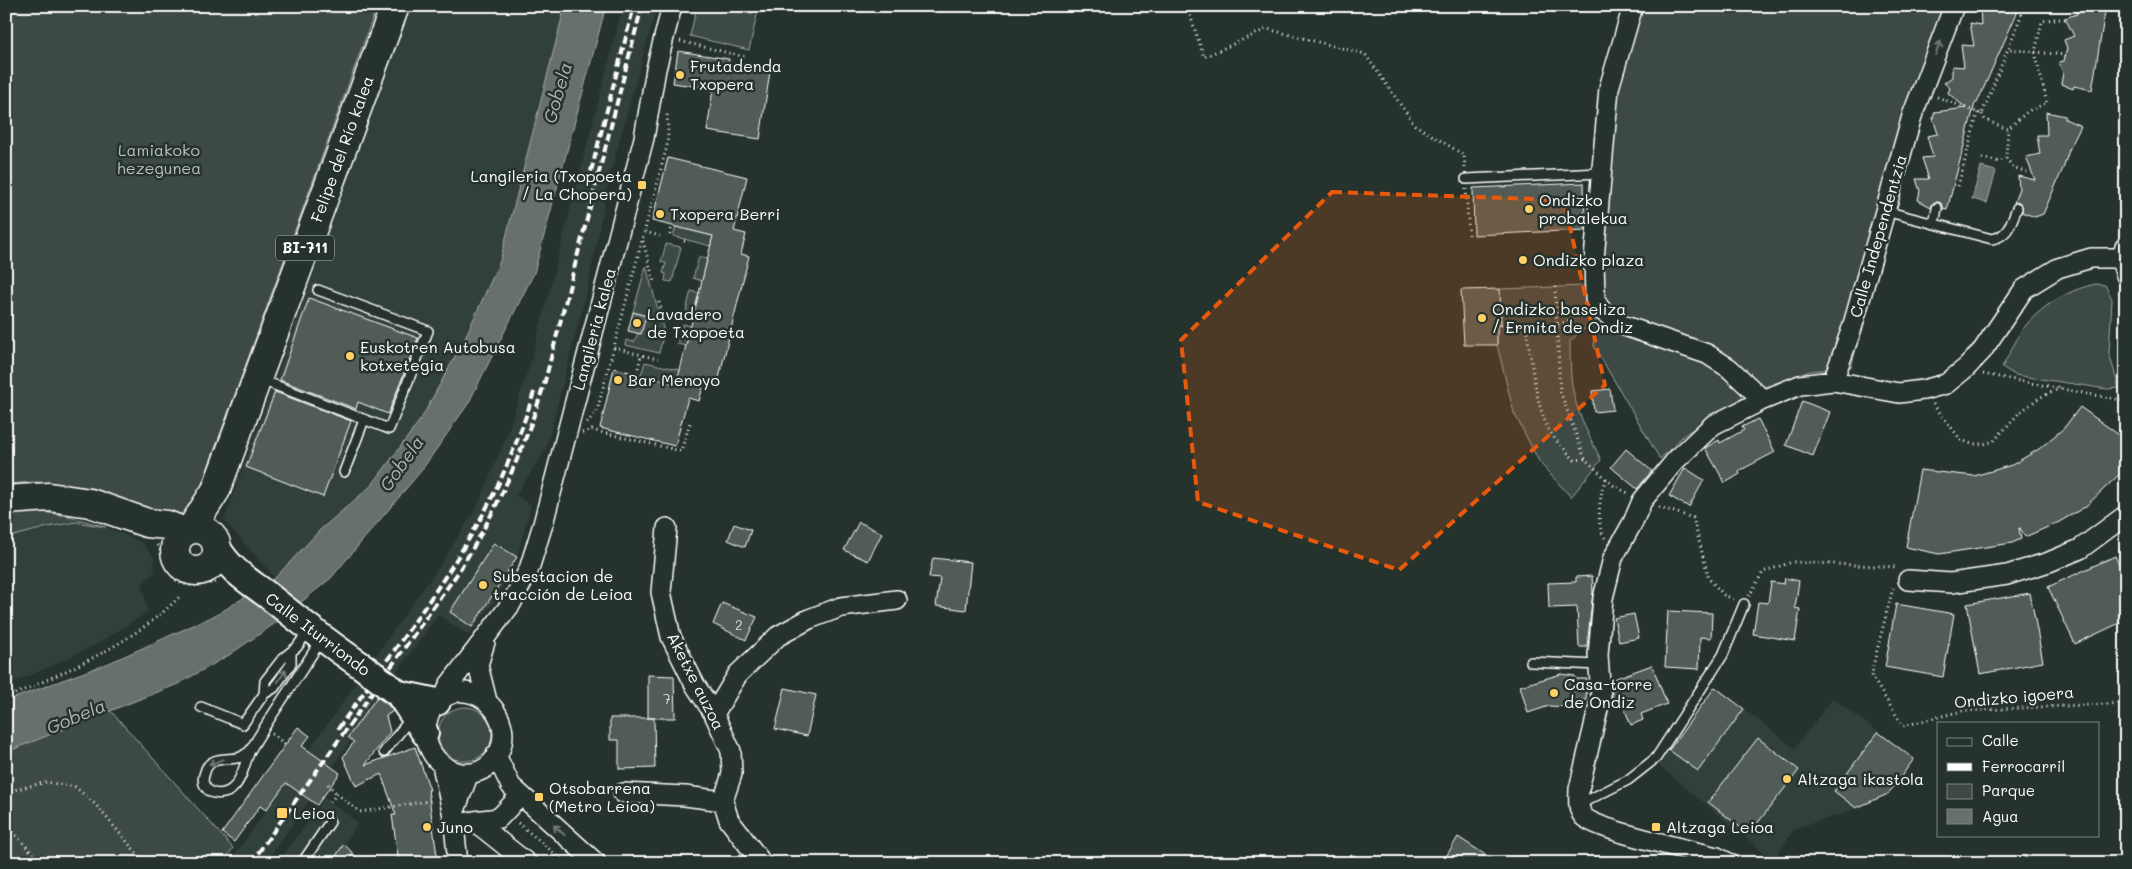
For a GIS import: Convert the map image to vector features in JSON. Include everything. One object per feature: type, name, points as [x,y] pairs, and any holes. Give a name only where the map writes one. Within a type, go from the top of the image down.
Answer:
[{"type":"main road","name":"Felipe del Río kalea","points":[[195,551],[395,6]]},
{"type":"main road","points":[[6,500],[49,497],[90,503],[147,523],[167,525],[195,551]]},
{"type":"street","name":"Langileria kalea","points":[[407,708],[426,722],[473,652],[486,640],[511,604],[529,569],[543,524],[644,138],[656,69],[672,6]]},
{"type":"street","points":[[1633,6],[1609,88],[1593,291],[1595,299],[1604,312],[1622,325],[1706,354],[1729,368],[1763,400]]},
{"type":"street","name":"Calle Independentzia","points":[[1833,381],[1852,328],[1912,116],[1954,6]]},
{"type":"street","points":[[1729,863],[1717,857],[1607,829],[1583,816],[1578,805],[1579,789],[1601,697],[1598,655],[1603,598],[1612,558],[1642,501],[1675,461],[1713,425],[1763,400],[1800,385],[1833,381],[1899,393],[1923,390],[1946,384],[1982,350],[2024,290],[2058,268],[2091,258],[2124,260]]},
{"type":"street","points":[[1899,580],[1951,583],[2007,575],[2050,562],[2080,549],[2126,515]]},
{"type":"street","name":"Aketxe auzoa","points":[[667,528],[661,592],[671,637],[695,685],[714,714],[731,751],[732,774],[722,801]]},
{"type":"street","name":"Calle Iturriondo","points":[[195,551],[246,579],[362,666],[407,708],[441,699]]},
{"type":"street","points":[[714,714],[738,674],[778,636],[808,619],[841,607],[897,600]]},
{"type":"street","name":"Langileria kalea","points":[[486,640],[478,665],[487,701]]},
{"type":"street","points":[[407,708],[433,756],[442,765],[455,772],[476,773],[484,769],[496,756],[503,737],[502,724],[496,711],[487,701],[476,695],[463,692],[441,699]]},
{"type":"street","points":[[496,756],[511,800],[596,863]]},
{"type":"street","points":[[442,765],[457,817],[458,863]]},
{"type":"street","points":[[457,817],[469,773]]},
{"type":"street","points":[[623,793],[685,796],[722,801],[728,820],[762,863]]},
{"type":"street","points":[[457,817],[500,818],[511,800]]},
{"type":"street","points":[[457,817],[527,863]]},
{"type":"lane","points":[[1466,179],[1602,173]]},
{"type":"lane","points":[[1934,224],[1938,208]]},
{"type":"lane","points":[[1885,211],[1992,239],[2001,237],[2007,230],[2017,208]]},
{"type":"lane","points":[[257,378],[389,429],[428,331],[318,290]]},
{"type":"lane","points":[[344,472],[364,420]]},
{"type":"lane","points":[[1578,805],[1628,780],[1656,758],[1723,655],[1744,604]]},
{"type":"lane","points":[[201,707],[243,724],[264,694],[266,681],[283,658],[291,653],[309,628]]},
{"type":"lane","points":[[250,751],[240,756],[211,762],[206,768],[203,784],[212,793],[220,794],[230,791],[236,786],[250,751],[265,729],[309,628]]},
{"type":"lane","points":[[1531,662],[1599,665]]},
{"type":"lane","points":[[384,752],[407,708]]},
{"type":"lane","points":[[302,863],[330,822]]},
{"type":"path","points":[[1187,6],[1204,58],[1267,29],[1366,54],[1415,125],[1464,155],[1469,235]]},
{"type":"path","points":[[1958,186],[1980,113],[2026,6]]},
{"type":"path","points":[[2027,172],[2013,167],[2006,158],[2008,129],[2028,111],[2046,103],[2035,52],[2042,21],[2067,19]]},
{"type":"path","points":[[677,40],[745,57]]},
{"type":"path","points":[[2008,49],[2066,55]]},
{"type":"path","points":[[1955,104],[1980,113],[1985,120],[2008,129]]},
{"type":"path","points":[[597,411],[668,140],[666,108]]},
{"type":"path","points":[[1982,158],[1999,162],[2006,158]]},
{"type":"path","points":[[670,235],[672,226]]},
{"type":"path","points":[[645,232],[660,236]]},
{"type":"path","points":[[642,241],[654,282]]},
{"type":"path","points":[[1555,287],[1560,391],[1585,459],[1614,486],[1642,501],[1693,518],[1709,580],[1724,595],[1744,604],[1763,572],[1792,562],[1898,566],[1899,580]]},
{"type":"path","points":[[659,302],[666,325]]},
{"type":"path","points":[[1501,325],[1557,325],[1604,312]]},
{"type":"path","points":[[1526,325],[1537,390],[1547,425],[1561,446],[1575,460],[1585,459]]},
{"type":"path","points":[[614,348],[658,359]]},
{"type":"path","points":[[637,374],[641,355]]},
{"type":"path","points":[[1963,370],[2126,401]]},
{"type":"path","points":[[1923,390],[1939,414],[1961,440],[1972,444],[1984,444],[1994,441],[2019,413],[2039,398],[2061,388]]},
{"type":"path","points":[[579,434],[592,430],[681,451],[691,420]]},
{"type":"path","points":[[1606,478],[1602,489],[1600,509],[1602,533],[1616,552]]},
{"type":"path","points":[[195,551],[194,586],[182,585],[172,575],[195,551]]},
{"type":"path","name":"Ondizko igoera","points":[[1899,580],[1873,666],[1872,677],[1903,726],[1962,711],[2126,703]]},
{"type":"path","points":[[6,698],[109,648],[145,627],[180,596]]},
{"type":"path","points":[[265,729],[285,744]]},
{"type":"path","points":[[6,792],[46,782],[75,787],[96,804],[145,863]]},
{"type":"path","points":[[328,784],[337,794],[360,812],[436,800],[457,817]]},
{"type":"path","points":[[330,802],[337,794]]},
{"type":"path","points":[[511,800],[566,863]]},
{"type":"path","points":[[6,824],[41,863]]},
{"type":"highlighted area","points":[[1332,192],[1564,200],[1605,385],[1399,570],[1198,502],[1181,340]]},
{"type":"shaded area","points":[[410,6],[565,6],[500,261],[464,340],[421,419],[372,485],[320,530],[275,578],[224,520]]},
{"type":"shaded area","points":[[623,6],[657,6],[611,171],[586,294],[546,449],[516,495],[531,505],[517,557],[497,598],[469,635],[438,615],[349,737],[351,739],[343,752],[265,863],[229,863],[443,561],[478,505],[507,435],[533,354]]},
{"type":"shaded area","points":[[76,522],[106,527],[141,542],[154,557],[155,571],[142,584],[148,612],[100,642],[6,686],[6,538]]},
{"type":"shaded area","name":"Altzaga ikastola","points":[[1715,687],[1795,748],[1833,698],[1914,759],[1888,794],[1845,813],[1795,828],[1773,860],[1657,764]]},
{"type":"shaded area","points":[[325,798],[358,823],[344,844],[362,863],[278,863]]},
{"type":"green space","name":"Lamiakoko hezegunea","points":[[6,6],[377,6],[204,479],[194,504],[176,517],[153,515],[92,488],[37,482],[6,484]]},
{"type":"green space","points":[[697,6],[719,6],[757,15],[749,50],[690,36]]},
{"type":"green space","points":[[1633,6],[1951,6],[1851,367],[1810,371],[1753,391],[1684,435],[1660,459],[1594,346],[1601,173]]},
{"type":"green space","points":[[676,227],[713,236],[710,246],[673,236]]},
{"type":"green space","points":[[666,244],[681,247],[672,282],[665,281],[666,274],[663,273],[666,263],[661,262]]},
{"type":"green space","points":[[699,257],[707,259],[702,281],[693,278]]},
{"type":"green space","points":[[646,266],[664,332],[659,353],[625,345],[626,340],[634,342],[646,316],[633,312]]},
{"type":"green space","points":[[2096,284],[2105,285],[2112,299],[2109,353],[2119,388],[2107,389],[2015,375],[2002,367],[2023,329],[2041,310],[2058,298]]},
{"type":"green space","points":[[1584,286],[1590,329],[1584,329],[1570,341],[1571,375],[1579,412],[1601,460],[1571,497],[1540,463],[1514,413],[1497,345],[1497,325],[1500,325],[1500,289]]},
{"type":"green space","points":[[691,291],[699,293],[694,312],[686,311]]},
{"type":"green space","points":[[683,324],[691,326],[686,346],[677,344]]},
{"type":"green space","points":[[645,362],[680,370],[676,384],[641,375]]},
{"type":"green space","points":[[42,512],[68,516],[106,527],[76,522],[6,538],[6,514]]},
{"type":"green space","points":[[460,707],[470,707],[480,711],[488,719],[492,734],[488,749],[480,757],[470,761],[460,761],[450,757],[442,749],[438,739],[438,729],[442,719],[450,711]]},
{"type":"green space","points":[[110,710],[233,848],[223,863],[6,863],[6,752]]},
{"type":"water","name":"Gobela","points":[[565,6],[606,6],[534,273],[468,404],[421,471],[331,578],[274,624],[229,655],[178,684],[6,752],[6,701],[109,663],[218,614],[275,578],[320,530],[372,485],[421,419],[464,340],[500,261]]},
{"type":"water","points":[[1981,167],[1996,171],[1987,203],[1972,199]]},
{"type":"building","points":[[1980,6],[2020,6],[1977,103],[1975,103],[1947,210],[1943,209],[1943,205],[1939,202],[1934,202],[1931,207],[1918,200],[1920,191],[1916,179],[1929,179],[1922,158],[1933,157],[1927,136],[1938,134],[1933,118],[1935,112],[1966,108],[1948,93],[1950,88],[1944,83],[1952,77],[1952,66],[1964,67],[1961,45],[1974,46],[1970,23],[1981,25]]},
{"type":"building","points":[[2074,6],[2106,6],[2092,90],[2074,86],[2073,89],[2061,84],[2063,73],[2059,62],[2064,61],[2067,48],[2064,40],[2074,36],[2065,18],[2077,14]]},
{"type":"building","points":[[678,51],[729,59],[728,65],[770,71],[760,139],[707,131],[713,89],[673,83]]},
{"type":"building","points":[[2046,112],[2065,116],[2065,119],[2081,126],[2069,150],[2043,214],[2035,217],[2022,212],[2022,205],[2019,202],[2014,203],[2019,188],[2018,176],[2035,180],[2026,157],[2040,154],[2037,135],[2047,135]]},
{"type":"building","points":[[668,158],[747,177],[734,231],[746,234],[741,254],[749,256],[717,386],[704,383],[699,401],[688,398],[675,446],[600,428],[614,368],[676,384],[680,370],[713,236],[652,221]]},
{"type":"building","name":"Ondizko probalekua","points":[[1584,183],[1585,230],[1474,235],[1473,188]]},
{"type":"building","name":"Ondizko baseliza / Ermita de Ondiz","points":[[1500,289],[1501,325],[1497,325],[1497,345],[1464,345],[1461,290]]},
{"type":"building","name":"Euskotren Autobusa kotxetegia","points":[[309,298],[418,338],[388,414],[358,402],[356,409],[280,380]]},
{"type":"building","name":"Lavadero de Txopoeta","points":[[633,312],[646,316],[641,334],[628,331]]},
{"type":"building","points":[[1610,389],[1613,410],[1594,412],[1592,391]]},
{"type":"building","name":"Euskotren Autobusa kotxetegia","points":[[275,392],[351,421],[323,497],[246,467]]},
{"type":"building","points":[[1802,401],[1830,412],[1813,456],[1786,445]]},
{"type":"building","points":[[2080,407],[2126,440],[2126,468],[2085,507],[2059,522],[2025,537],[2019,528],[2021,539],[2012,543],[1939,554],[1906,547],[1920,470],[1974,476],[2012,465],[2039,449],[2064,428]]},
{"type":"building","points":[[1758,419],[1775,452],[1739,471],[1740,474],[1725,483],[1705,448],[1719,440],[1720,443],[1744,430],[1742,427]]},
{"type":"building","points":[[1626,449],[1652,471],[1637,489],[1611,467]]},
{"type":"building","points":[[1685,468],[1704,480],[1689,507],[1669,496]]},
{"type":"building","points":[[859,522],[882,533],[868,561],[844,550]]},
{"type":"building","points":[[734,524],[751,530],[745,547],[728,540]]},
{"type":"building","name":"Subestacion de tracción de Leioa","points":[[494,543],[517,557],[472,627],[450,612]]},
{"type":"building","points":[[2115,556],[2126,579],[2126,620],[2075,644],[2048,587]]},
{"type":"building","points":[[933,558],[971,562],[966,610],[936,606],[940,578],[929,577]]},
{"type":"building","points":[[1592,576],[1593,592],[1587,647],[1579,647],[1577,607],[1549,608],[1548,583],[1576,582],[1576,577]]},
{"type":"building","points":[[1785,578],[1799,581],[1795,608],[1800,609],[1795,641],[1753,634],[1758,602],[1768,603],[1771,582],[1784,584]]},
{"type":"building","points":[[2030,593],[2043,662],[1980,674],[1967,604]]},
{"type":"building","points":[[722,603],[757,617],[746,640],[713,624]]},
{"type":"building","points":[[1896,604],[1954,614],[1943,677],[1885,667]]},
{"type":"building","points":[[1668,611],[1712,613],[1711,638],[1700,637],[1699,669],[1665,667]]},
{"type":"building","points":[[1634,614],[1639,638],[1619,642],[1614,618]]},
{"type":"building","points":[[1652,665],[1667,704],[1641,714],[1643,720],[1631,725],[1623,705],[1616,707],[1612,697],[1611,680]]},
{"type":"building","name":"Casa-torre de Ondiz","points":[[1561,674],[1575,676],[1575,679],[1587,679],[1586,700],[1572,700],[1572,707],[1549,706],[1528,713],[1520,686]]},
{"type":"building","points":[[648,675],[674,676],[675,718],[648,718]]},
{"type":"building","points":[[1715,687],[1744,709],[1698,771],[1669,750]]},
{"type":"building","points":[[785,688],[816,695],[807,736],[775,729]]},
{"type":"building","points":[[377,697],[393,711],[386,716],[390,732],[365,765],[415,747],[430,790],[428,790],[438,863],[399,863],[392,815],[396,815],[381,774],[356,786],[343,757],[354,742],[348,737]]},
{"type":"building","points":[[610,718],[654,718],[655,768],[619,769],[619,740],[610,740]]},
{"type":"building","points":[[298,727],[310,736],[302,746],[340,773],[317,805],[286,783],[266,810],[260,806],[234,842],[222,833]]},
{"type":"building","points":[[1878,732],[1914,759],[1888,794],[1856,808],[1834,791]]},
{"type":"building","points":[[1758,738],[1799,770],[1749,834],[1708,802]]},
{"type":"building","points":[[1458,837],[1498,863],[1442,863]]},
{"type":"building","points":[[344,844],[362,863],[331,863]]},
{"type":"railway","points":[[588,183],[634,6]]},
{"type":"railway","points":[[251,863],[455,577],[483,530],[507,482],[528,432],[545,381],[642,6]]},
{"type":"railway","points":[[338,729],[427,603],[477,525],[510,458],[535,389]]},
{"type":"place","name":"Frutadenda Txopera","points":[[680,75]]},
{"type":"place","name":"Langileria (Txopoeta / La Chopera)","points":[[642,185]]},
{"type":"place","name":"Ondizko probalekua","points":[[1529,209]]},
{"type":"place","name":"Txopera Berri","points":[[660,214]]},
{"type":"place","name":"Ondizko plaza","points":[[1523,260]]},
{"type":"place","name":"Ondizko baseliza / Ermita de Ondiz","points":[[1482,318]]},
{"type":"place","name":"Lavadero de Txopoeta","points":[[637,323]]},
{"type":"place","name":"Euskotren Autobusa kotxetegia","points":[[350,356]]},
{"type":"place","name":"Bar Menoyo","points":[[618,380]]},
{"type":"place","name":"Subestacion de tracción de Leioa","points":[[483,585]]},
{"type":"place","name":"Casa-torre de Ondiz","points":[[1554,693]]},
{"type":"place","name":"Altzaga ikastola","points":[[1787,779]]},
{"type":"place","name":"Otsobarrena (Metro Leioa)","points":[[539,797]]},
{"type":"place","name":"Leioa","points":[[282,813]]},
{"type":"place","name":"Juno","points":[[427,827]]},
{"type":"place","name":"Altzaga Leioa","points":[[1656,827]]}]
